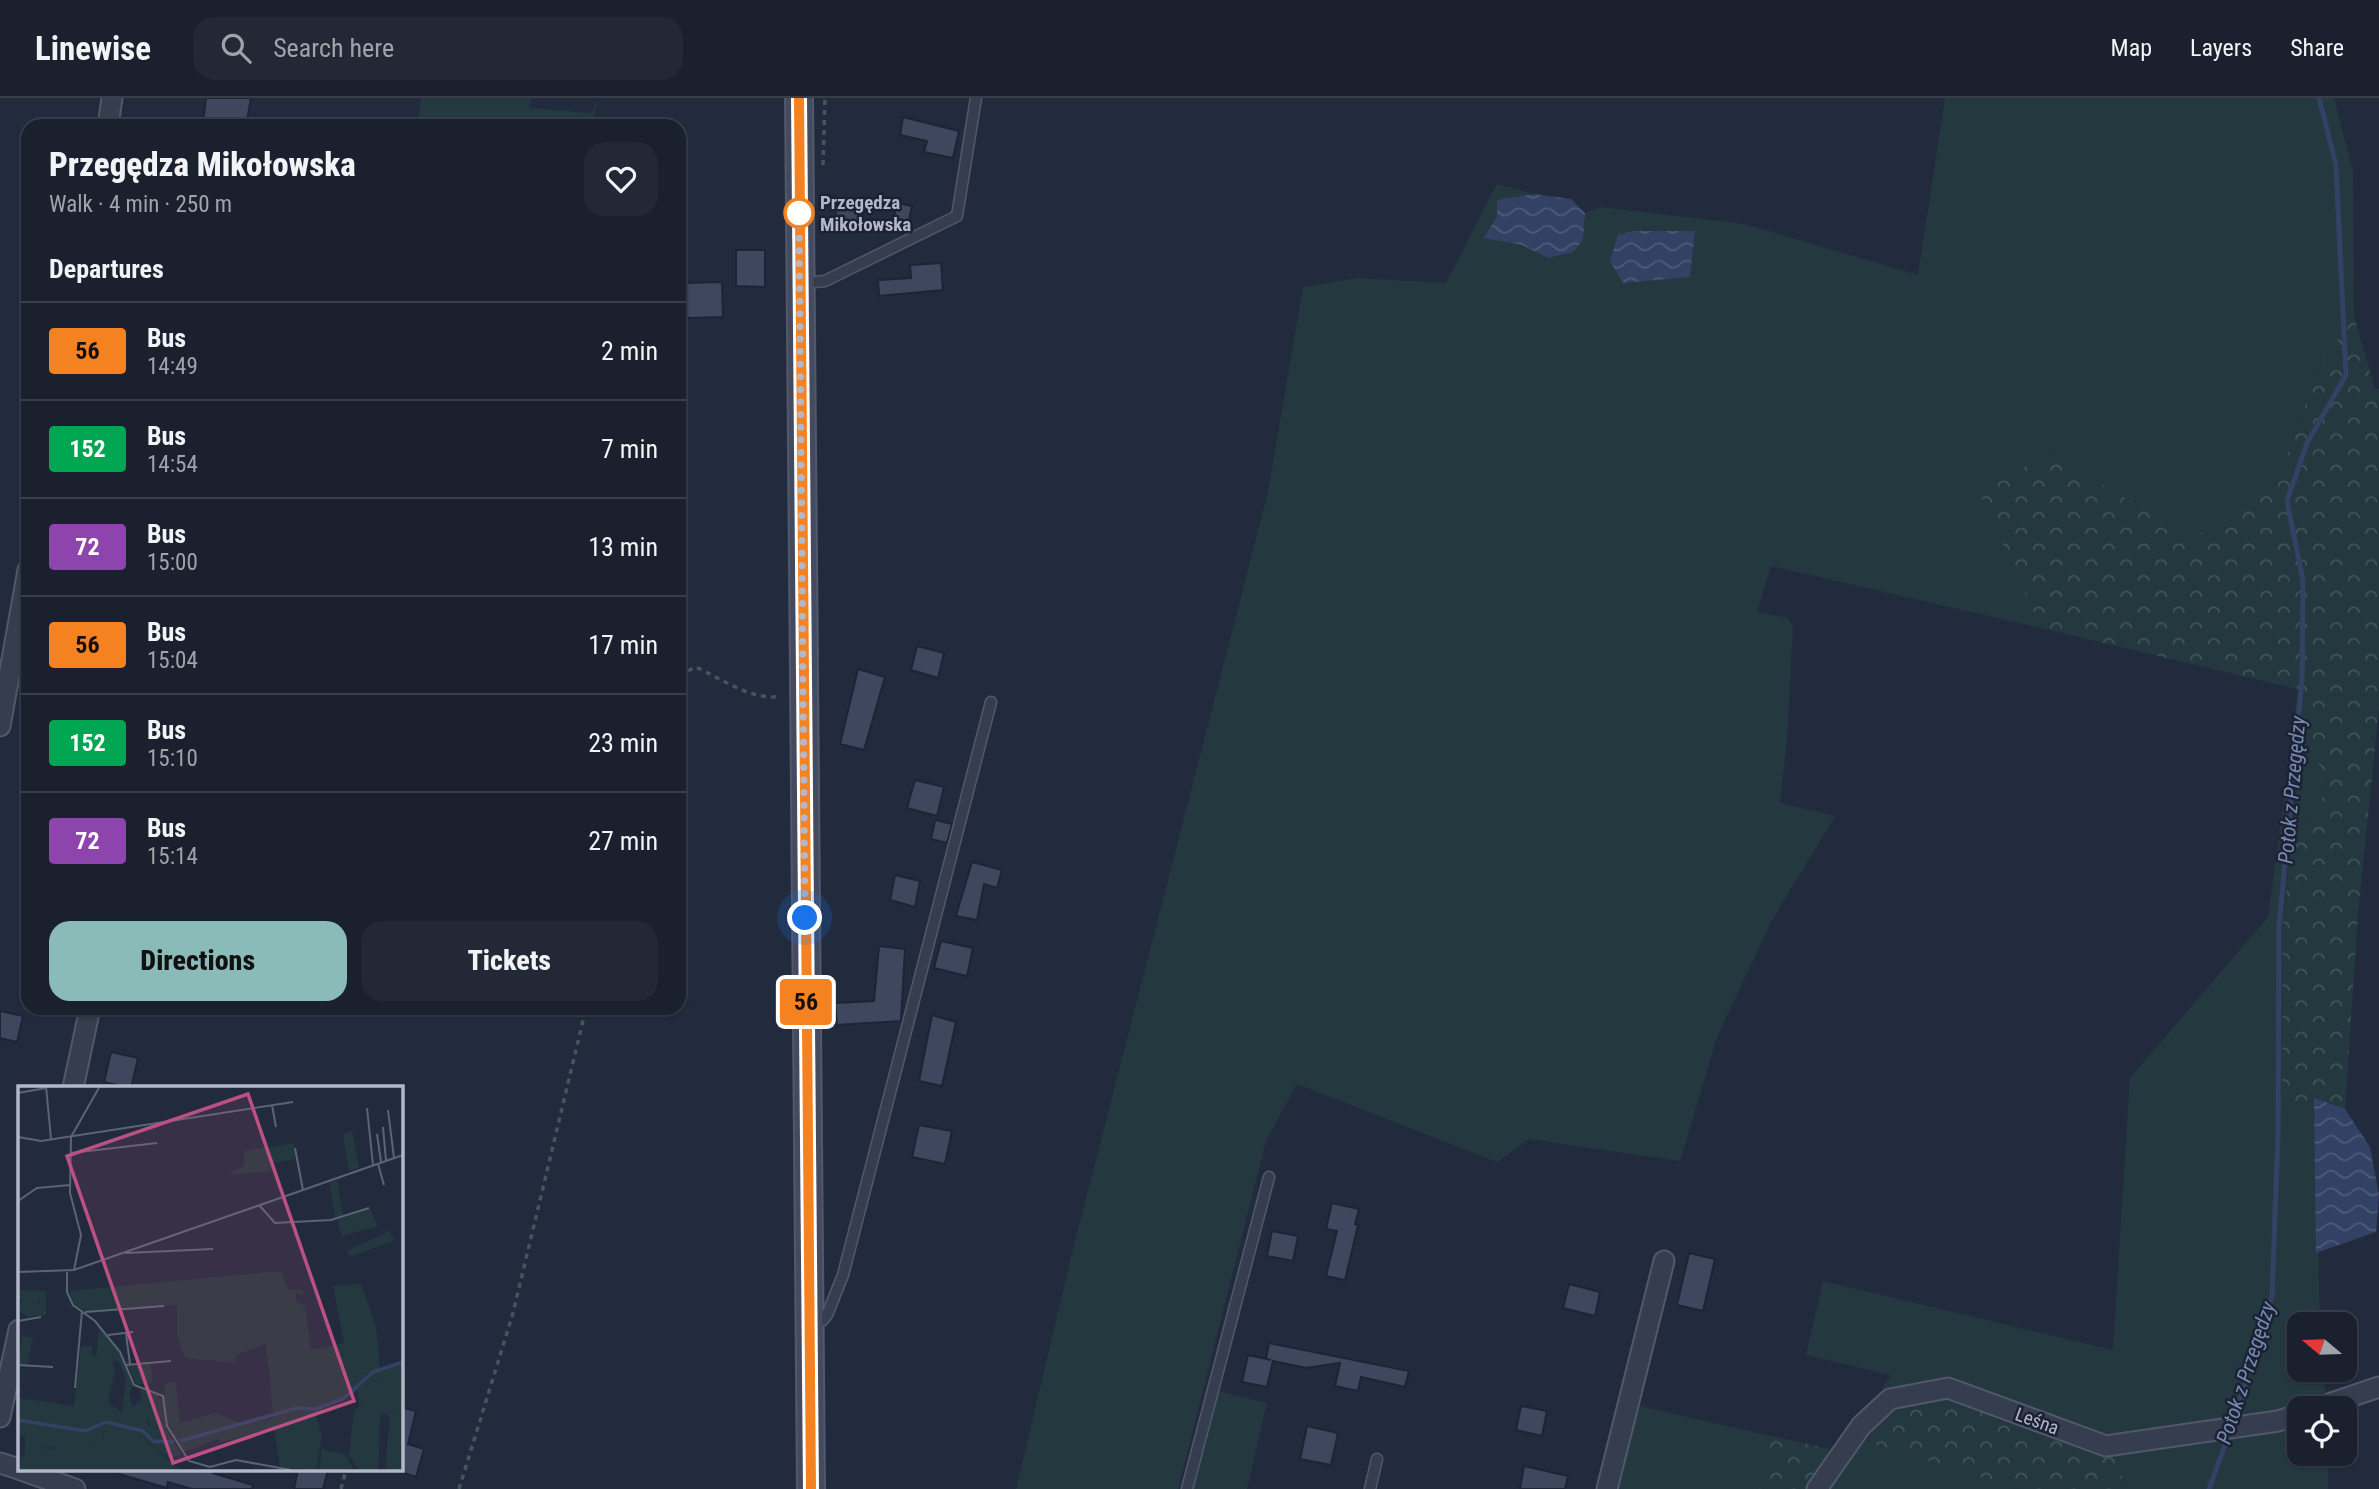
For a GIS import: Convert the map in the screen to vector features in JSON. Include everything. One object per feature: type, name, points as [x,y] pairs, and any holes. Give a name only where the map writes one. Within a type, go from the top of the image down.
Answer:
[{"type":"main road","points":[[799,98],[811,1489]]},
{"type":"street","points":[[109,119],[112,98]]},
{"type":"street","points":[[0,726],[21,609]]},
{"type":"street","points":[[73,1086],[89,1015]]},
{"type":"street","points":[[1607,1489],[1664,1261]]},
{"type":"street","points":[[0,1417],[18,1335]]},
{"type":"street","points":[[2352,1396],[2379,1387]]},
{"type":"street","name":"Leśna","points":[[1817,1489],[1861,1426],[1889,1399],[1948,1388],[2106,1446],[2287,1418]]},
{"type":"street","points":[[0,1463],[18,1468]]},
{"type":"street","points":[[28,1472],[75,1489]]},
{"type":"lane","points":[[800,284],[825,281],[957,216],[976,98]]},
{"type":"lane","points":[[808,1321],[823,1320],[828,1314],[843,1275],[991,702]]},
{"type":"lane","points":[[1187,1489],[1269,1177]]},
{"type":"lane","points":[[1370,1489],[1377,1459]]},
{"type":"path","points":[[686,672],[696,667],[771,697],[803,690]]},
{"type":"path","points":[[459,1489],[513,1312],[584,1015]]},
{"type":"path","points":[[341,1489],[345,1472]]},
{"type":"green space","points":[[421,98],[531,98],[530,108],[592,113],[598,98],[594,119],[419,119]]},
{"type":"green space","points":[[1945,98],[2334,98],[2353,171],[2354,316],[2319,366],[2277,483],[2193,538],[2052,454],[1979,489],[2041,628],[1771,566],[1757,612],[1787,618],[1793,626],[1787,739],[1780,803],[1835,816],[1772,920],[1717,1037],[1680,1161],[1529,1139],[1497,1162],[1297,1084],[1266,1141],[1178,1489],[1016,1489],[1073,1249],[1268,492],[1303,287],[1357,278],[1446,283],[1497,184],[1534,194],[1498,200],[1497,217],[1483,238],[1522,245],[1548,258],[1583,240],[1585,213],[1601,207],[1744,224],[1918,275]]},
{"type":"green space","points":[[2354,316],[2375,389],[2379,389],[2379,708],[2358,913],[2345,1109],[2314,1098],[2282,1108],[2283,926],[2291,837],[2319,809],[2328,777],[2293,732],[2298,689],[2041,628],[1978,489],[2052,454],[2193,538],[2277,483],[2319,366]]},
{"type":"green space","points":[[2293,732],[2328,777],[2319,809],[2291,837],[2283,926],[2282,1108],[2314,1098],[2320,1312],[2287,1312],[2287,1382],[2324,1382],[2325,1392],[2315,1396],[2287,1396],[2287,1407],[2283,1409],[2108,1435],[1952,1378],[1882,1389],[1891,1375],[1806,1355],[1823,1281],[2113,1350],[2130,1078],[2268,917]]},
{"type":"green space","points":[[1218,1391],[1267,1403],[1247,1489],[1193,1489]]},
{"type":"green space","points":[[1955,1398],[2085,1449],[2118,1453],[2124,1489],[2018,1489],[1868,1442],[1866,1431],[1892,1406]]},
{"type":"green space","points":[[1639,1406],[1771,1436],[1759,1489],[1618,1489]]},
{"type":"green space","points":[[2287,1424],[2287,1466],[2328,1466],[2328,1489],[2124,1489],[2118,1453]]},
{"type":"green space","points":[[1866,1431],[1868,1442],[2018,1489],[1826,1489]]},
{"type":"green space","points":[[1771,1436],[1834,1450],[1806,1489],[1759,1489]]},
{"type":"water","points":[[1534,194],[1571,199],[1585,213],[1583,240],[1573,252],[1548,258],[1522,245],[1483,238],[1497,217],[1497,200]]},
{"type":"water","points":[[1632,231],[1695,231],[1690,277],[1623,283],[1610,261],[1618,235]]},
{"type":"water","points":[[2314,1098],[2345,1109],[2370,1147],[2379,1195],[2376,1232],[2316,1253]]},
{"type":"building","points":[[206,98],[251,98],[247,119],[203,119]]},
{"type":"building","points":[[903,117],[959,131],[953,158],[924,152],[927,141],[900,135]]},
{"type":"building","points":[[897,203],[912,206],[907,230],[892,227]]},
{"type":"building","points":[[836,206],[861,207],[860,232],[835,232]]},
{"type":"building","points":[[736,250],[765,250],[765,287],[736,286]]},
{"type":"building","points":[[941,263],[943,290],[879,296],[878,280],[911,278],[910,265]]},
{"type":"building","points":[[722,282],[723,317],[686,318],[686,283]]},
{"type":"building","points":[[917,646],[944,653],[938,678],[911,670]]},
{"type":"building","points":[[858,669],[885,677],[864,750],[840,744]]},
{"type":"building","points":[[915,780],[944,787],[937,816],[907,808]]},
{"type":"building","points":[[935,820],[952,824],[947,843],[931,839]]},
{"type":"building","points":[[972,862],[1002,870],[997,888],[984,884],[977,920],[956,916]]},
{"type":"building","points":[[895,875],[920,881],[915,907],[890,900]]},
{"type":"building","points":[[941,941],[973,948],[967,976],[934,968]]},
{"type":"building","points":[[879,946],[905,949],[901,1021],[837,1025],[835,1003],[874,1001]]},
{"type":"building","points":[[0,1011],[23,1016],[17,1042],[0,1038]]},
{"type":"building","points":[[932,1015],[956,1022],[942,1086],[919,1081]]},
{"type":"building","points":[[111,1052],[138,1058],[131,1086],[104,1082]]},
{"type":"building","points":[[919,1125],[952,1131],[945,1164],[912,1157]]},
{"type":"building","points":[[1332,1203],[1359,1209],[1355,1224],[1358,1225],[1345,1280],[1326,1276],[1337,1231],[1326,1229]]},
{"type":"building","points":[[1272,1231],[1298,1236],[1293,1261],[1267,1256]]},
{"type":"building","points":[[1689,1253],[1715,1259],[1703,1311],[1677,1305]]},
{"type":"building","points":[[1569,1284],[1600,1292],[1595,1316],[1563,1308]]},
{"type":"building","points":[[1269,1343],[1409,1371],[1405,1387],[1361,1377],[1358,1391],[1335,1386],[1340,1363],[1306,1368],[1273,1361],[1267,1387],[1242,1382],[1248,1355],[1266,1359]]},
{"type":"building","points":[[1521,1406],[1547,1411],[1542,1436],[1516,1430]]},
{"type":"building","points":[[402,1407],[416,1411],[408,1444],[424,1449],[416,1477],[401,1472]]},
{"type":"building","points":[[1307,1426],[1338,1433],[1331,1465],[1300,1459]]},
{"type":"building","points":[[1524,1466],[1568,1476],[1565,1489],[1520,1489]]},
{"type":"building","points":[[213,1472],[253,1485],[252,1489],[192,1489],[168,1482],[167,1488],[119,1474]]},
{"type":"building","points":[[298,1472],[327,1472],[323,1489],[294,1489]]},
{"type":"waterway","name":"Potok z Przegędzy","points":[[2232,1424],[2272,1296],[2278,1136],[2279,927],[2302,679],[2303,581],[2287,501],[2307,443],[2346,375],[2336,165],[2319,98]]},
{"type":"waterway","name":"Potok z Przegędzy","points":[[2209,1489],[2229,1434]]},
{"type":"bus line","name":"56","points":[[799,98],[811,1489]]},
{"type":"place","name":"Przegędza Mikołowska","points":[[799,213]]},
{"type":"route","points":[[799,213],[805,918]]}]
